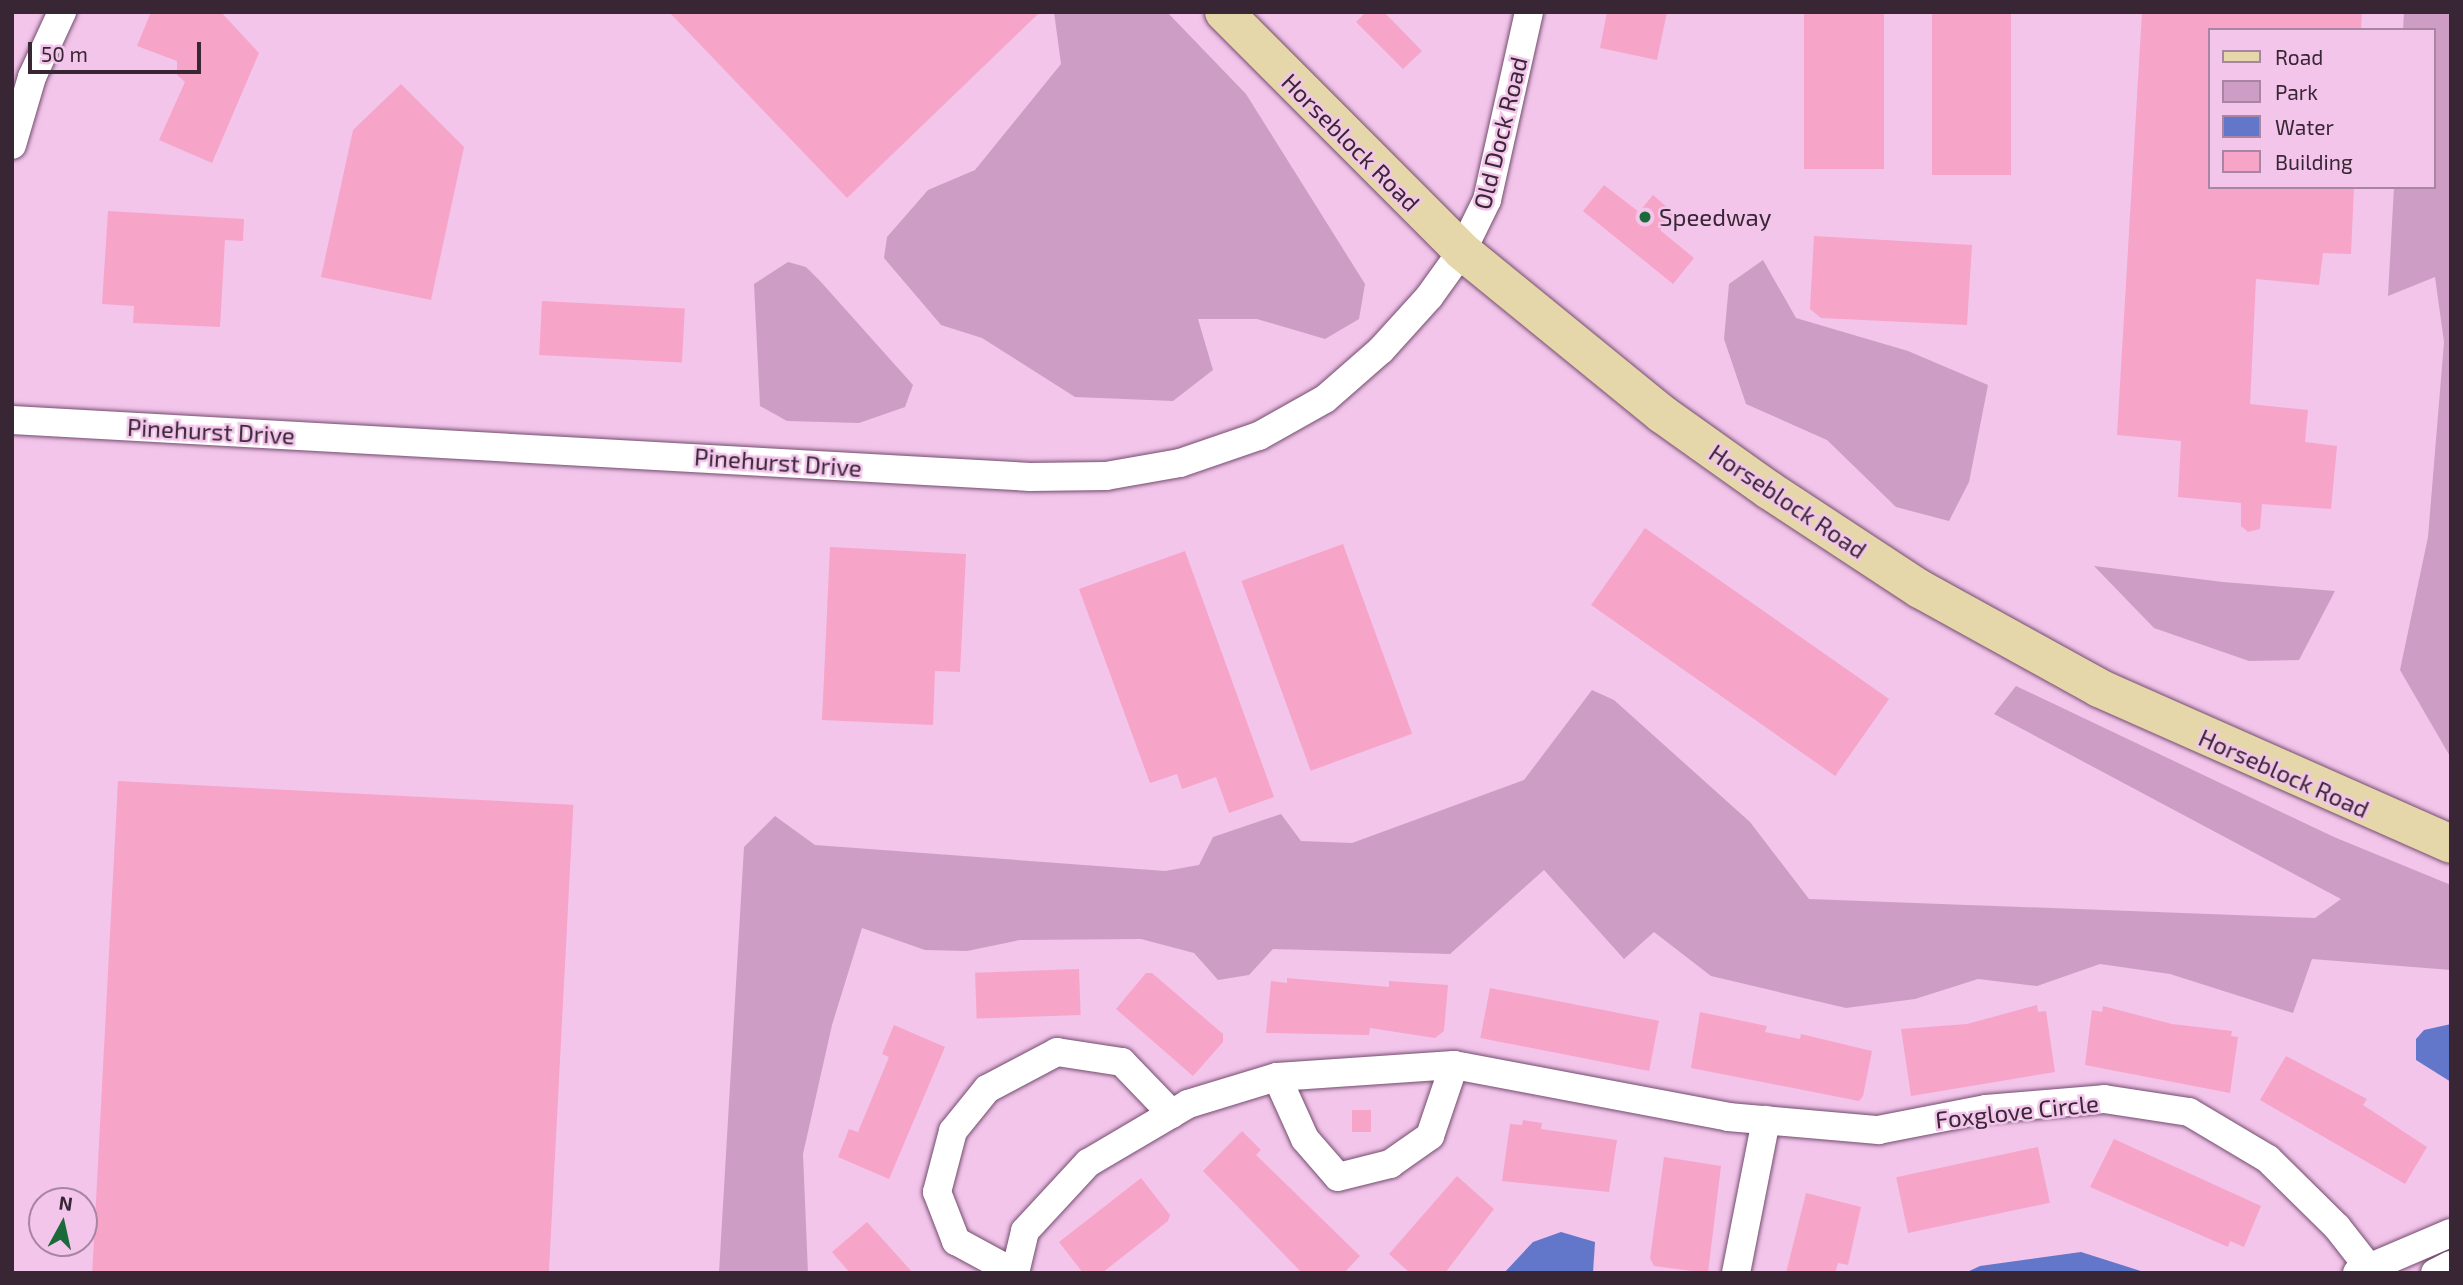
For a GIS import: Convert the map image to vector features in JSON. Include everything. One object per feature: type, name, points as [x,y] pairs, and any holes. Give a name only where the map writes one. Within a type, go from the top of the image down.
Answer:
[{"type":"main road","name":"Horseblock Road","points":[[1224,12],[1462,251],[1672,421],[1920,589],[2162,719],[2451,844]]},
{"type":"street","points":[[12,145],[32,77],[62,12]]},
{"type":"street","name":"Old Dock Road","points":[[1462,251],[1491,187],[1528,12]]},
{"type":"street","name":"Pinehurst Drive","points":[[12,420],[982,475],[1106,476],[1180,463],[1291,421],[1381,350],[1462,251]]},
{"type":"street","name":"Foxglove Circle","points":[[1172,1114],[1122,1062],[1057,1052],[987,1089],[953,1131],[937,1192],[956,1241],[1015,1273],[1025,1231],[1088,1163],[1172,1114],[1277,1077],[1454,1065],[1766,1120],[1878,1130],[1986,1109],[2104,1099],[2189,1112],[2269,1159],[2366,1271]]},
{"type":"street","points":[[1277,1077],[1305,1139],[1338,1177],[1390,1164],[1430,1136],[1454,1065]]},
{"type":"street","points":[[1736,1273],[1766,1120]]},
{"type":"street","points":[[2366,1271],[2451,1233]]},
{"type":"street","points":[[2435,1273],[2451,1265]]},
{"type":"green space","points":[[1054,12],[1167,12],[1246,94],[1365,284],[1359,319],[1325,339],[1257,319],[1198,319],[1213,370],[1173,401],[1075,397],[982,338],[941,325],[884,258],[887,237],[928,190],[975,170],[1061,64]]},
{"type":"green space","points":[[2404,12],[2451,12],[2451,758],[2400,670],[2428,537],[2444,342],[2435,277],[2388,296],[2394,189],[2435,189],[2435,28],[2403,28]]},
{"type":"green space","points":[[1763,260],[1796,318],[1908,351],[1988,385],[1969,482],[1949,521],[1896,507],[1827,440],[1746,404],[1724,339],[1729,284]]},
{"type":"green space","points":[[788,262],[806,267],[913,385],[905,407],[859,423],[787,421],[760,406],[754,284]]},
{"type":"green space","points":[[2094,566],[2223,582],[2335,591],[2299,660],[2249,661],[2154,628]]},
{"type":"green space","points":[[2016,686],[2334,837],[2451,885],[2451,970],[2312,959],[2293,1013],[2170,974],[2100,964],[2037,986],[1978,979],[1915,999],[1846,1008],[1711,976],[1654,932],[1624,959],[1544,870],[1450,954],[1273,949],[1249,975],[1218,980],[1194,953],[1141,939],[1020,940],[967,951],[925,950],[862,928],[832,1025],[803,1154],[808,1273],[719,1273],[744,847],[775,816],[815,845],[1165,871],[1199,865],[1213,837],[1281,814],[1301,841],[1352,843],[1524,780],[1592,690],[1614,700],[1750,822],[1809,899],[2315,918],[2341,899],[1994,714]]},
{"type":"water","points":[[2451,1024],[2451,1082],[2416,1060],[2416,1039],[2424,1030]]},
{"type":"water","points":[[1561,1232],[1595,1242],[1593,1273],[1504,1273],[1533,1242]]},
{"type":"water","points":[[2081,1252],[2147,1273],[1965,1273],[1980,1266]]},
{"type":"building","points":[[151,12],[221,12],[259,53],[212,163],[159,140],[185,82],[177,75],[177,61],[137,46]]},
{"type":"building","points":[[669,12],[1040,12],[847,198]]},
{"type":"building","points":[[1366,12],[1384,12],[1422,51],[1403,69],[1356,22]]},
{"type":"building","points":[[1607,12],[1667,12],[1657,60],[1600,48]]},
{"type":"building","points":[[1804,12],[1884,12],[1884,169],[1804,169]]},
{"type":"building","points":[[1932,12],[2011,12],[2011,175],[1932,175]]},
{"type":"building","points":[[2142,12],[2362,12],[2361,28],[2208,28],[2208,189],[2354,189],[2351,254],[2323,253],[2319,285],[2256,279],[2250,404],[2308,410],[2305,442],[2337,446],[2331,509],[2262,504],[2260,529],[2248,532],[2241,526],[2241,503],[2178,497],[2181,441],[2117,435]]},
{"type":"building","points":[[401,84],[464,147],[431,300],[321,277],[353,130]]},
{"type":"building","points":[[1604,185],[1639,212],[1653,195],[1674,213],[1660,230],[1694,258],[1673,284],[1583,211]]},
{"type":"building","points":[[108,211],[244,219],[243,241],[225,240],[220,327],[133,323],[134,306],[102,304]]},
{"type":"building","points":[[1814,236],[1972,245],[1967,325],[1821,318],[1810,309]]},
{"type":"building","points":[[542,301],[685,308],[682,362],[539,355]]},
{"type":"building","points":[[1645,528],[1889,699],[1835,776],[1591,605]]},
{"type":"building","points":[[1343,544],[1412,734],[1311,771],[1242,581]]},
{"type":"building","points":[[830,547],[966,554],[960,672],[935,671],[933,725],[822,720]]},
{"type":"building","points":[[1185,551],[1274,797],[1229,813],[1216,777],[1182,789],[1177,774],[1150,783],[1079,589]]},
{"type":"building","points":[[118,781],[573,805],[549,1273],[92,1273],[93,1257],[98,1257],[97,1187]]},
{"type":"building","points":[[1079,969],[1081,1015],[977,1019],[975,973]]},
{"type":"building","points":[[1146,973],[1152,973],[1223,1034],[1223,1042],[1193,1076],[1116,1009]]},
{"type":"building","points":[[1287,978],[1389,987],[1389,981],[1448,985],[1444,1031],[1435,1038],[1370,1028],[1369,1035],[1266,1033],[1271,981],[1287,983]]},
{"type":"building","points":[[1490,988],[1659,1021],[1649,1071],[1480,1038]]},
{"type":"building","points":[[2037,1005],[2038,1012],[2046,1011],[2055,1072],[1911,1096],[1901,1029],[1967,1024]]},
{"type":"building","points":[[2103,1006],[2172,1024],[2232,1031],[2231,1036],[2238,1037],[2230,1093],[2085,1065],[2092,1010],[2102,1012]]},
{"type":"building","points":[[1700,1012],[1767,1026],[1765,1032],[1800,1039],[1801,1034],[1872,1051],[1863,1096],[1859,1101],[1691,1068]]},
{"type":"building","points":[[894,1025],[945,1047],[889,1179],[838,1157],[849,1129],[858,1132],[889,1057],[882,1054]]},
{"type":"building","points":[[2286,1056],[2367,1099],[2363,1105],[2427,1147],[2405,1184],[2260,1100]]},
{"type":"building","points":[[1352,1110],[1371,1110],[1371,1132],[1352,1132]]},
{"type":"building","points":[[1523,1120],[1542,1123],[1541,1129],[1617,1140],[1609,1192],[1502,1181],[1510,1124],[1522,1125]]},
{"type":"building","points":[[1242,1131],[1261,1150],[1256,1155],[1360,1256],[1344,1273],[1302,1273],[1203,1171]]},
{"type":"building","points":[[2114,1139],[2261,1206],[2244,1247],[2230,1241],[2228,1247],[2090,1187]]},
{"type":"building","points":[[2038,1147],[2050,1203],[1908,1233],[1896,1177]]},
{"type":"building","points":[[1664,1157],[1721,1166],[1708,1273],[1654,1266],[1650,1258]]},
{"type":"building","points":[[1457,1176],[1494,1209],[1445,1273],[1410,1273],[1389,1254]]},
{"type":"building","points":[[1141,1178],[1170,1215],[1168,1221],[1102,1273],[1083,1273],[1059,1242]]},
{"type":"building","points":[[1806,1193],[1861,1207],[1848,1265],[1838,1263],[1835,1273],[1786,1273]]},
{"type":"building","points":[[867,1222],[913,1273],[850,1273],[832,1252]]},
{"type":"place","name":"Speedway","points":[[1645,217]]}]
